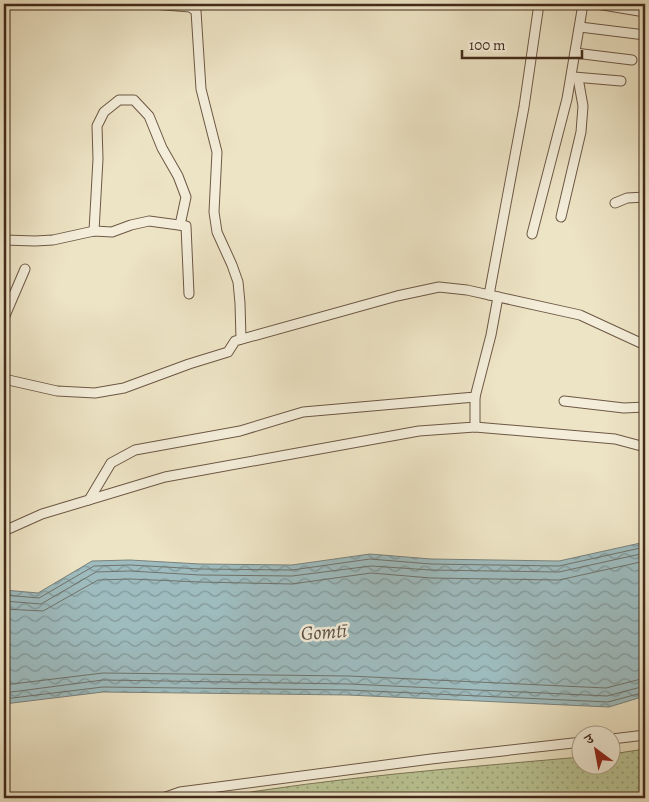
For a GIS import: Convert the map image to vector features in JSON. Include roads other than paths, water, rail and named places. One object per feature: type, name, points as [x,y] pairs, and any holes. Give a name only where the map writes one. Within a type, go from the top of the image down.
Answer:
[{"type":"street","points":[[152,4],[190,7],[196,11],[202,90],[217,152],[214,212],[218,232],[238,282],[241,339]]},
{"type":"street","points":[[475,427],[475,397],[491,335],[493,296],[539,4]]},
{"type":"street","points":[[532,234],[574,77],[575,53],[583,4]]},
{"type":"street","points":[[596,4],[645,12]]},
{"type":"street","points":[[580,27],[645,35]]},
{"type":"street","points":[[575,53],[632,60]]},
{"type":"street","points":[[574,77],[621,81]]},
{"type":"street","points":[[561,218],[580,132],[583,106],[574,77]]},
{"type":"street","points":[[94,231],[98,159],[97,126],[104,112],[119,100],[134,100],[149,116],[186,197],[180,225]]},
{"type":"street","points":[[615,203],[627,198],[645,196]]},
{"type":"street","points":[[4,240],[53,240],[94,231],[112,232],[131,224],[148,221],[186,226],[189,294]]},
{"type":"street","points":[[5,314],[25,269]]},
{"type":"street","points":[[4,379],[57,391],[95,393],[125,387],[228,352],[234,341],[397,296],[439,287],[467,290],[580,315],[645,345]]},
{"type":"street","points":[[89,500],[111,463],[135,450],[240,431],[303,412],[475,397]]},
{"type":"street","points":[[564,401],[624,408],[645,407]]},
{"type":"street","points":[[4,531],[42,514],[165,477],[419,431],[475,427],[615,439],[645,447]]},
{"type":"street","points":[[622,738],[645,735]]},
{"type":"street","points":[[163,798],[180,792],[431,758],[572,743]]},
{"type":"water","name":"Gomtī","points":[[645,542],[645,696],[609,707],[348,695],[103,692],[4,704],[4,590],[38,593],[92,561],[130,560],[200,564],[292,565],[370,554],[431,559],[559,561]]}]
